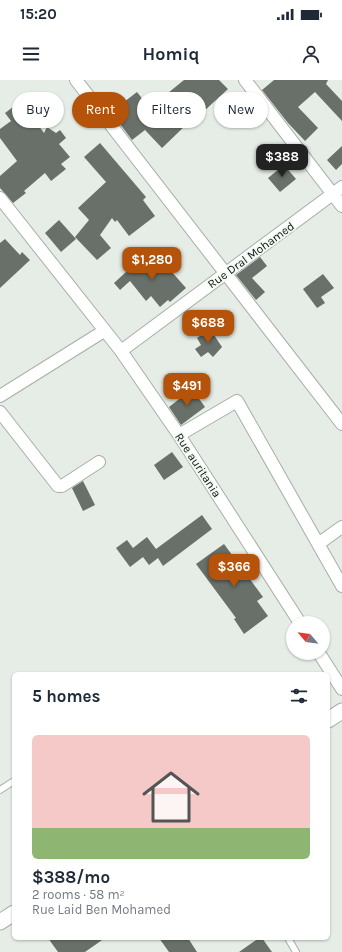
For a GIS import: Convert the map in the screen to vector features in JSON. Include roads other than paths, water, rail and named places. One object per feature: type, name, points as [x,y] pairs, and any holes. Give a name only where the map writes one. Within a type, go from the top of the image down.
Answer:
[{"type":"street","points":[[76,80],[342,424]]},
{"type":"street","points":[[245,80],[337,191],[342,206]]},
{"type":"street","name":"Rue Dral Mohamed","points":[[121,352],[337,191]]},
{"type":"street","name":"Rue auritania","points":[[0,198],[121,352],[179,435],[295,616]]},
{"type":"street","points":[[0,396],[104,331]]},
{"type":"street","points":[[179,435],[237,401],[342,586]]},
{"type":"street","points":[[0,412],[58,486],[62,486],[99,462]]},
{"type":"street","points":[[318,544],[342,527]]},
{"type":"street","points":[[323,660],[342,689]]},
{"type":"street","points":[[330,719],[342,711]]},
{"type":"street","points":[[0,922],[12,914]]},
{"type":"lane","points":[[0,790],[12,782]]},
{"type":"lane","points":[[289,940],[296,952]]}]
